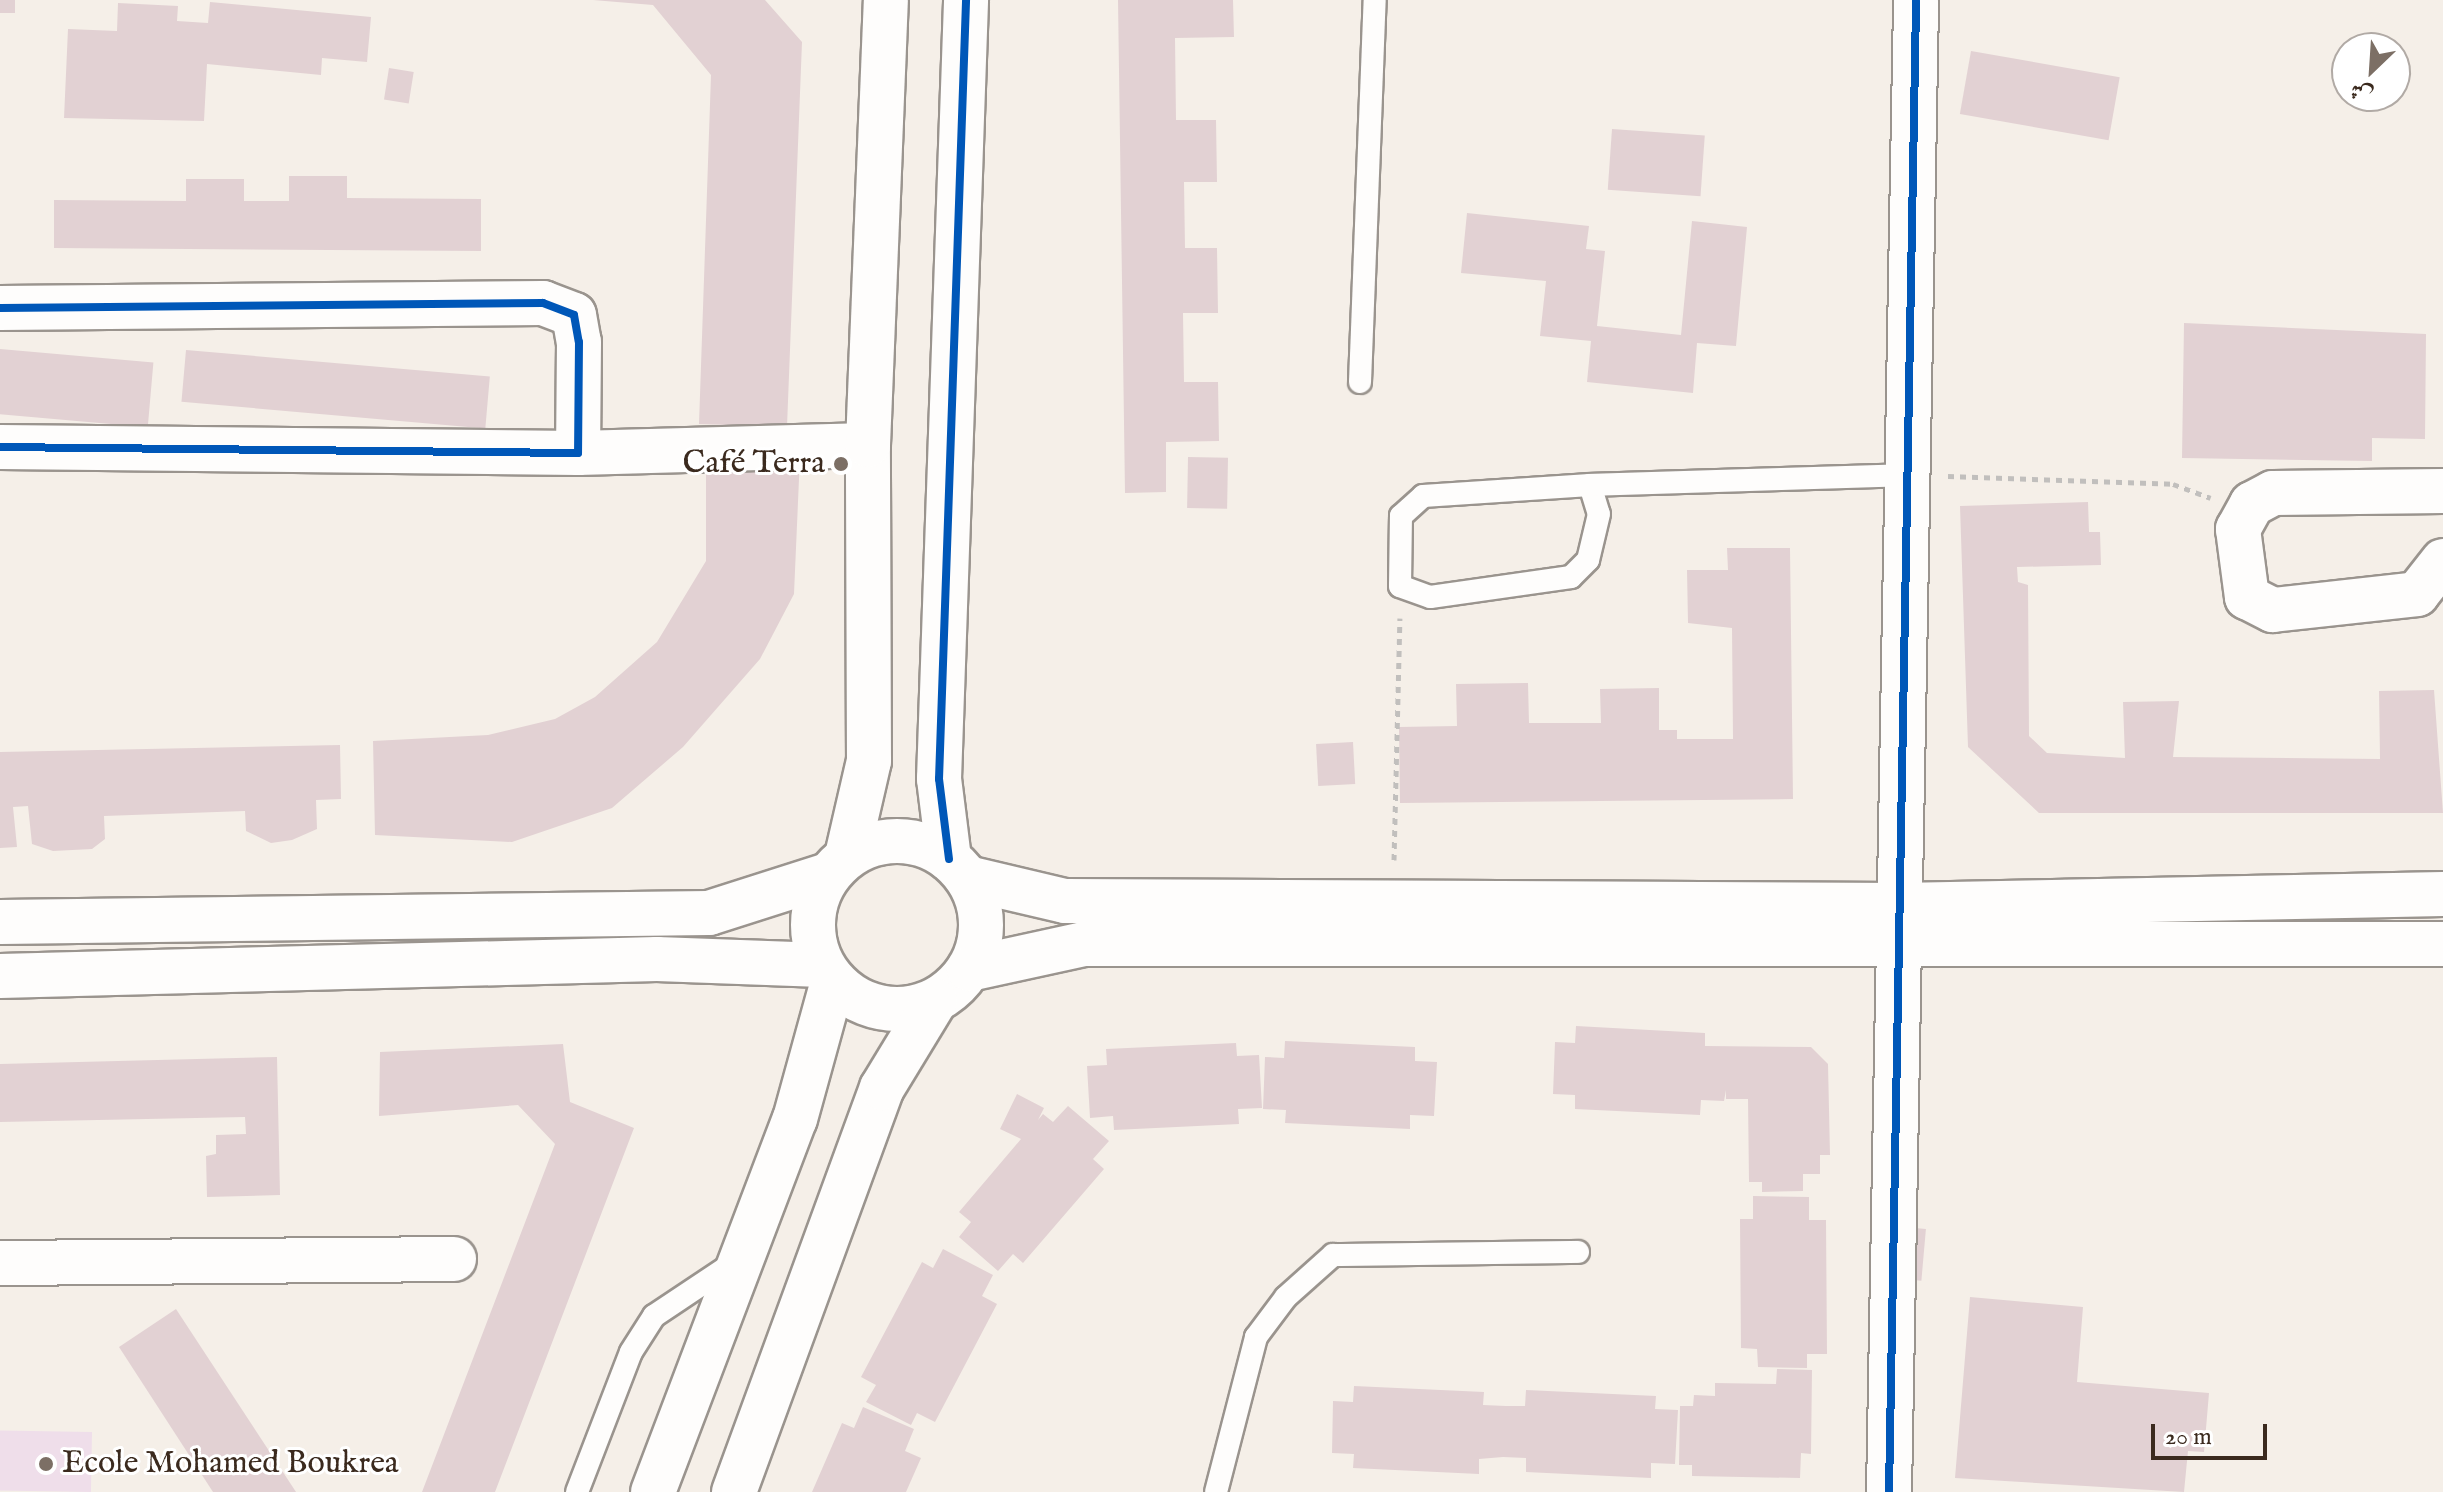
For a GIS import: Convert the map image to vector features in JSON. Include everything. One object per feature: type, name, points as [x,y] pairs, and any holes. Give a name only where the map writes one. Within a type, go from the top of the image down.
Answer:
[{"type":"main road","points":[[653,1492],[795,1119],[828,973],[812,935],[814,904],[838,866],[869,761],[868,445],[886,0]]},
{"type":"main road","points":[[966,0],[939,779],[958,868],[981,923],[969,969]]},
{"type":"main road","points":[[1889,1492],[1916,0]]},
{"type":"main road","points":[[0,308],[543,303],[574,315],[578,453]]},
{"type":"main road","points":[[0,447],[578,453],[868,445]]},
{"type":"main road","points":[[2443,491],[2273,493],[2245,512],[2238,529],[2247,597],[2273,610],[2417,594],[2443,561]]},
{"type":"main road","points":[[0,922],[709,913],[898,841],[958,868],[1065,901],[1900,905],[2443,894]]},
{"type":"main road","points":[[734,1492],[863,1135],[935,1001],[969,969],[1084,944],[1900,949],[2443,944]]},
{"type":"main road","points":[[0,976],[672,959],[828,973],[881,1008],[935,1001]]},
{"type":"main road","points":[[0,1263],[454,1259]]},
{"type":"lane","points":[[1360,382],[1375,0]]},
{"type":"lane","points":[[1590,485],[1599,514],[1588,560],[1571,577],[1430,597],[1400,586],[1401,516],[1423,496],[1590,485],[1908,475]]},
{"type":"lane","points":[[1216,1492],[1256,1337],[1286,1297],[1333,1255],[1578,1252]]},
{"type":"lane","points":[[577,1492],[631,1352],[654,1316],[742,1257]]},
{"type":"path","points":[[1908,475],[2173,484],[2245,512]]},
{"type":"path","points":[[1393,901],[1400,586]]},
{"type":"shaded area","name":"Ecole Mohamed Boukrea","points":[[0,1430],[92,1432],[91,1492],[0,1490]]},
{"type":"building","points":[[0,0],[15,0],[15,13],[0,13]]},
{"type":"building","points":[[593,0],[765,0],[802,42],[787,427],[699,424],[711,75],[653,5]]},
{"type":"building","points":[[1118,0],[1233,0],[1234,37],[1175,38],[1176,120],[1216,120],[1217,182],[1184,182],[1185,248],[1217,248],[1218,313],[1183,313],[1184,382],[1218,382],[1219,441],[1166,442],[1166,492],[1125,493]]},
{"type":"building","points":[[210,2],[371,17],[367,62],[322,58],[321,75],[207,64],[204,121],[64,118],[68,29],[117,31],[118,3],[178,6],[177,21],[208,23]]},
{"type":"building","points":[[1971,51],[2120,77],[2109,140],[1960,114]]},
{"type":"building","points":[[389,68],[414,72],[409,104],[384,100]]},
{"type":"building","points":[[1612,129],[1705,135],[1701,196],[1608,190]]},
{"type":"building","points":[[289,176],[347,176],[347,198],[481,199],[481,251],[54,248],[54,200],[186,201],[186,179],[244,179],[244,201],[289,201]]},
{"type":"building","points":[[1467,213],[1589,226],[1586,249],[1605,251],[1597,326],[1681,335],[1692,221],[1747,227],[1736,346],[1697,343],[1693,393],[1587,382],[1591,341],[1540,336],[1546,281],[1461,273]]},
{"type":"building","points":[[2184,323],[2426,334],[2425,439],[2372,438],[2372,461],[2182,458]]},
{"type":"building","points":[[0,349],[153,362],[148,427],[0,414]]},
{"type":"building","points":[[186,350],[490,377],[485,428],[181,402]]},
{"type":"building","points":[[800,456],[794,594],[760,659],[683,747],[612,808],[512,842],[375,835],[373,741],[488,735],[555,719],[595,697],[657,642],[706,561],[706,460]]},
{"type":"building","points":[[1188,457],[1228,458],[1227,509],[1187,508]]},
{"type":"building","points":[[2088,502],[2089,532],[2100,532],[2101,565],[2017,567],[2018,582],[2028,585],[2029,736],[2047,753],[2125,758],[2123,702],[2179,701],[2173,757],[2380,759],[2379,691],[2434,690],[2443,813],[2039,813],[1968,747],[1960,506]]},
{"type":"building","points":[[1727,548],[1790,548],[1793,799],[1400,803],[1399,727],[1457,726],[1456,684],[1528,683],[1529,723],[1601,723],[1600,689],[1659,688],[1659,730],[1677,730],[1677,739],[1733,739],[1732,628],[1688,623],[1687,570],[1728,570]]},
{"type":"building","points":[[1353,742],[1355,784],[1318,786],[1316,744]]},
{"type":"building","points":[[340,745],[341,799],[316,800],[317,829],[292,840],[271,843],[246,831],[245,811],[104,816],[105,839],[92,849],[53,851],[32,844],[28,806],[13,807],[17,847],[0,848],[0,752]]},
{"type":"building","points":[[1576,1026],[1705,1033],[1705,1046],[1811,1047],[1828,1064],[1830,1155],[1820,1155],[1820,1174],[1803,1174],[1803,1191],[1762,1192],[1762,1182],[1749,1182],[1748,1099],[1726,1099],[1726,1090],[1724,1101],[1701,1100],[1700,1115],[1575,1109],[1575,1095],[1553,1094],[1555,1042],[1575,1043]]},
{"type":"building","points":[[1285,1041],[1415,1047],[1415,1061],[1437,1062],[1434,1116],[1410,1115],[1410,1129],[1285,1123],[1286,1110],[1263,1109],[1265,1057],[1284,1058]]},
{"type":"building","points":[[1236,1043],[1237,1056],[1259,1055],[1262,1108],[1238,1109],[1239,1124],[1114,1130],[1113,1116],[1090,1118],[1087,1066],[1107,1065],[1106,1049]]},
{"type":"building","points":[[563,1044],[570,1102],[634,1128],[495,1492],[422,1492],[555,1144],[518,1105],[379,1116],[380,1052]]},
{"type":"building","points":[[277,1057],[280,1195],[207,1197],[206,1156],[216,1154],[216,1135],[246,1134],[245,1117],[0,1122],[0,1064]]},
{"type":"building","points":[[1017,1094],[1044,1108],[1038,1120],[1043,1114],[1053,1122],[1068,1106],[1109,1141],[1093,1159],[1104,1169],[1023,1263],[1013,1254],[998,1271],[959,1237],[971,1222],[959,1212],[1021,1139],[1000,1129]]},
{"type":"building","points":[[1753,1196],[1809,1197],[1809,1220],[1826,1220],[1827,1354],[1807,1354],[1807,1368],[1758,1367],[1757,1349],[1741,1348],[1740,1219],[1753,1219]]},
{"type":"building","points":[[1904,1227],[1926,1229],[1921,1281],[1899,1279]]},
{"type":"building","points":[[943,1249],[993,1275],[982,1296],[997,1304],[935,1422],[917,1413],[911,1425],[866,1402],[876,1385],[861,1377],[922,1262],[933,1268]]},
{"type":"building","points":[[1970,1297],[2083,1307],[2077,1382],[2209,1393],[2204,1452],[2188,1451],[2184,1492],[1955,1478]]},
{"type":"building","points":[[176,1309],[296,1492],[213,1492],[119,1347]]},
{"type":"building","points":[[1777,1369],[1812,1370],[1811,1454],[1801,1453],[1800,1478],[1692,1476],[1692,1465],[1679,1465],[1680,1406],[1693,1406],[1694,1395],[1715,1396],[1715,1383],[1776,1384]]},
{"type":"building","points":[[1354,1386],[1484,1392],[1483,1405],[1506,1406],[1525,1406],[1526,1390],[1656,1396],[1655,1409],[1678,1410],[1675,1464],[1651,1463],[1651,1478],[1526,1472],[1526,1458],[1503,1457],[1479,1459],[1479,1474],[1353,1468],[1354,1454],[1332,1453],[1333,1401],[1353,1402]]},
{"type":"building","points":[[863,1407],[914,1429],[905,1451],[921,1458],[906,1492],[812,1492],[842,1423],[854,1428]]},
{"type":"cycle path","points":[[949,859],[939,779],[966,0]]},
{"type":"cycle path","points":[[1889,1492],[1916,0]]},
{"type":"cycle path","points":[[0,308],[543,303],[574,315],[579,342],[578,453],[0,447]]},
{"type":"place","name":"Café Terra","points":[[841,464]]},
{"type":"place","name":"Ecole Mohamed Boukrea","points":[[46,1464]]}]
